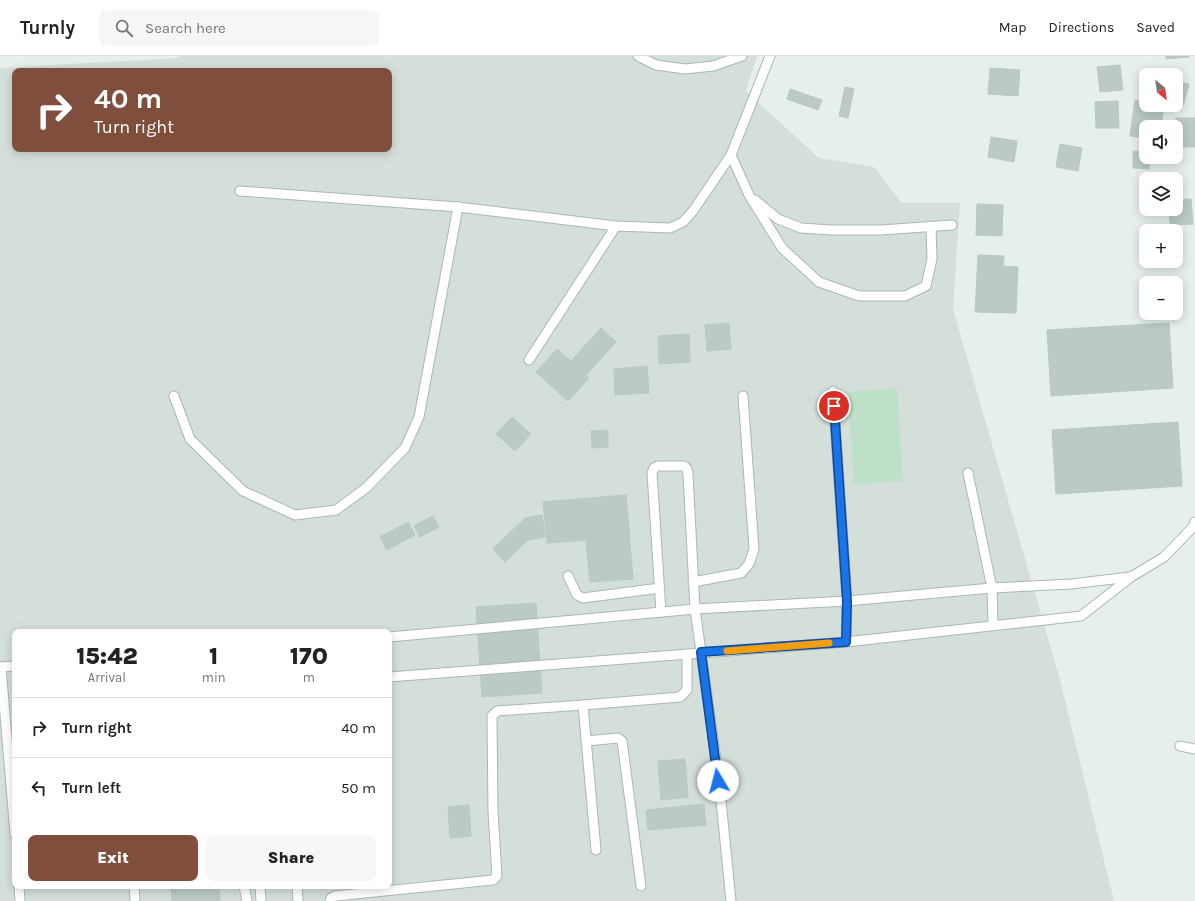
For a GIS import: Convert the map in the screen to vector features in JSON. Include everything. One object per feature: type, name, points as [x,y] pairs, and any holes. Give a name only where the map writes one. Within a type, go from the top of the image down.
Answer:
[{"type":"lane","points":[[638,56],[656,65],[685,69],[712,66],[742,56]]},
{"type":"lane","points":[[240,191],[458,207],[616,226],[670,228],[683,222],[693,211],[731,155],[770,56]]},
{"type":"lane","points":[[731,155],[749,195],[782,248],[819,282],[859,296],[905,296],[926,286],[932,259],[931,226]]},
{"type":"lane","points":[[749,195],[778,219],[801,228],[831,230],[881,230],[952,225]]},
{"type":"lane","points":[[174,396],[190,439],[243,492],[295,515],[336,510],[366,488],[405,448],[419,417],[458,207]]},
{"type":"lane","points":[[529,360],[616,226]]},
{"type":"lane","points":[[833,391],[847,601],[846,642]]},
{"type":"lane","points":[[693,582],[741,574],[749,564],[754,549],[742,396]]},
{"type":"lane","points":[[661,612],[652,473],[654,468],[658,466],[684,466],[687,469],[695,609],[718,781],[731,901]]},
{"type":"lane","points":[[968,473],[992,588],[993,625]]},
{"type":"lane","points":[[392,677],[846,642],[1081,616],[1132,577],[1164,557],[1194,526]]},
{"type":"lane","points":[[568,576],[579,597],[660,588]]},
{"type":"lane","points":[[392,637],[695,609],[847,601],[992,588],[1071,584],[1132,577]]},
{"type":"lane","points":[[330,901],[334,896],[493,880],[496,878],[493,812],[492,716],[497,711],[680,697],[687,690],[687,654]]},
{"type":"lane","points":[[12,666],[0,667],[3,712],[12,785]]},
{"type":"lane","points":[[583,705],[596,850]]},
{"type":"lane","points":[[586,741],[618,738],[622,741],[641,886]]},
{"type":"lane","points":[[1180,746],[1195,749]]},
{"type":"lane","points":[[19,889],[20,901]]},
{"type":"lane","points":[[134,889],[135,901]]},
{"type":"lane","points":[[245,889],[247,901]]},
{"type":"lane","points":[[260,889],[261,901]]},
{"type":"lane","points":[[297,889],[298,901]]},
{"type":"shaded area","points":[[180,56],[757,56],[746,91],[819,158],[874,167],[902,203],[960,203],[953,309],[1060,680],[1114,901],[0,901],[0,68],[179,58]]},
{"type":"green space","points":[[897,388],[903,481],[854,484],[848,392]]},
{"type":"building","points":[[1166,56],[1189,56],[1189,57],[1166,59]]},
{"type":"building","points":[[1120,65],[1123,90],[1100,92],[1097,67]]},
{"type":"building","points":[[990,68],[1020,70],[1018,96],[988,94]]},
{"type":"building","points":[[1183,83],[1189,84],[1183,106]]},
{"type":"building","points":[[845,87],[854,89],[848,118],[839,116]]},
{"type":"building","points":[[790,89],[822,100],[818,110],[787,99]]},
{"type":"building","points":[[1135,100],[1139,101],[1139,112],[1163,112],[1162,120],[1139,120],[1139,137],[1130,136]]},
{"type":"building","points":[[1118,101],[1119,128],[1096,128],[1095,102]]},
{"type":"building","points":[[1176,118],[1195,118],[1195,147],[1183,147],[1183,120],[1176,120]]},
{"type":"building","points":[[991,137],[1017,141],[1014,162],[988,157]]},
{"type":"building","points":[[1060,144],[1082,148],[1078,171],[1056,167]]},
{"type":"building","points":[[1133,151],[1139,151],[1139,164],[1149,164],[1149,169],[1133,168]]},
{"type":"building","points":[[1191,199],[1193,224],[1170,224],[1169,216],[1183,216],[1183,200]]},
{"type":"building","points":[[977,204],[1003,205],[1002,236],[976,235]]},
{"type":"building","points":[[978,255],[1004,256],[1003,266],[1018,267],[1016,313],[975,312]]},
{"type":"building","points":[[729,323],[731,349],[707,351],[705,325]]},
{"type":"building","points":[[1169,323],[1173,388],[1051,396],[1047,330]]},
{"type":"building","points":[[601,328],[616,342],[586,375],[589,378],[568,401],[536,372],[557,349],[571,361]]},
{"type":"building","points":[[689,334],[690,362],[659,364],[658,336]]},
{"type":"building","points":[[647,366],[649,393],[615,395],[614,369]]},
{"type":"building","points":[[512,417],[531,434],[515,451],[496,434]]},
{"type":"building","points":[[1178,422],[1182,486],[1056,494],[1052,430]]},
{"type":"building","points":[[608,430],[608,447],[592,448],[591,431]]},
{"type":"building","points":[[626,495],[633,579],[590,582],[586,540],[547,543],[543,502]]},
{"type":"building","points":[[542,515],[545,537],[528,540],[505,562],[493,549],[525,518]]},
{"type":"building","points":[[433,516],[439,527],[420,537],[414,526]]},
{"type":"building","points":[[408,522],[415,535],[387,550],[380,537]]},
{"type":"building","points":[[536,603],[542,693],[482,697],[476,607]]},
{"type":"building","points":[[685,759],[688,797],[661,800],[658,761]]},
{"type":"building","points":[[704,804],[706,825],[648,830],[646,810]]},
{"type":"building","points":[[469,805],[471,836],[450,838],[448,807]]},
{"type":"building","points":[[171,889],[219,889],[220,901],[172,901]]},
{"type":"slow traffic","points":[[727,651],[829,643]]},
{"type":"route","points":[[718,781],[701,652],[846,642],[847,601],[834,406]]}]
